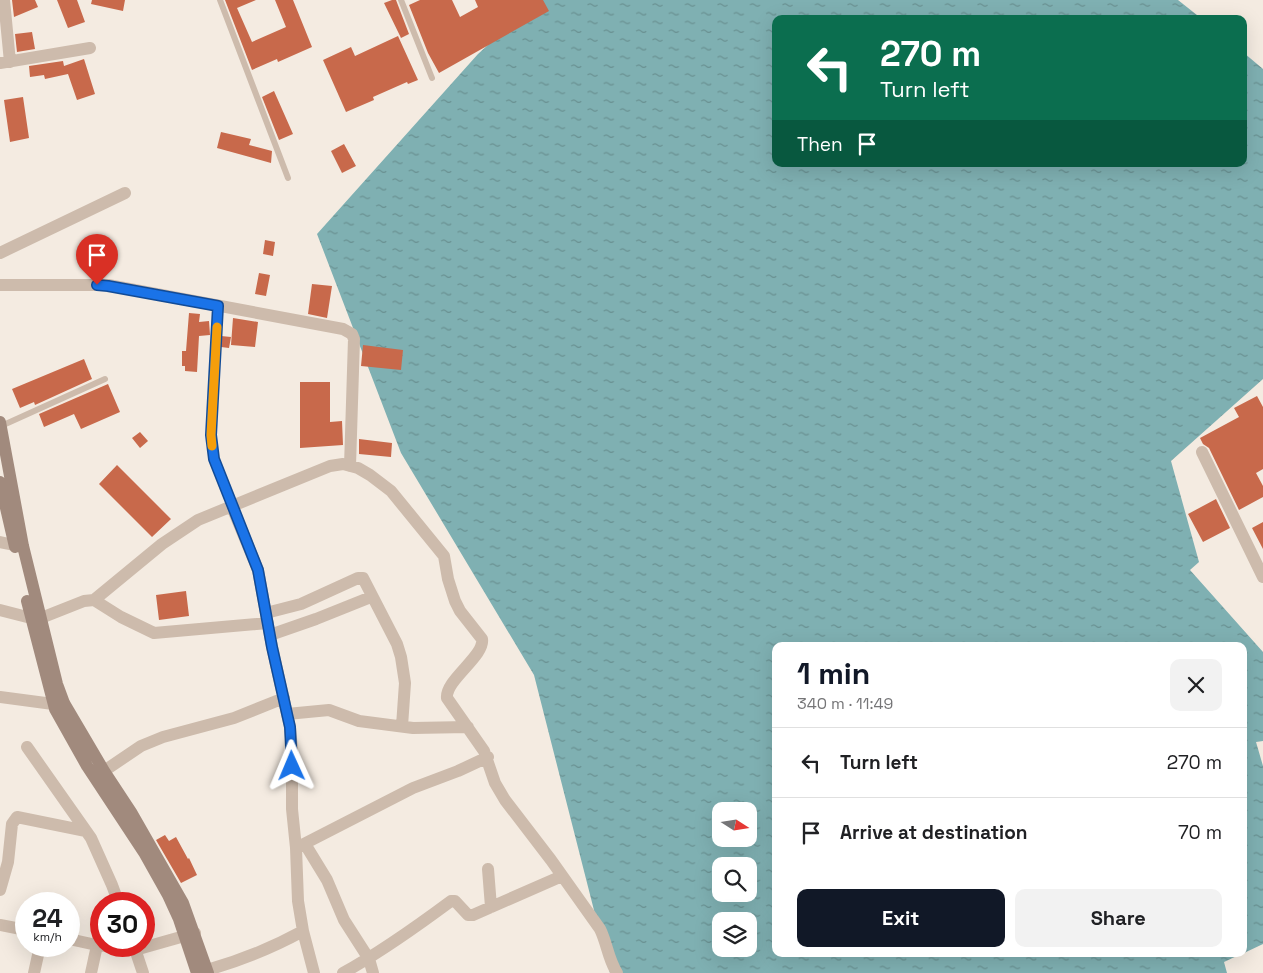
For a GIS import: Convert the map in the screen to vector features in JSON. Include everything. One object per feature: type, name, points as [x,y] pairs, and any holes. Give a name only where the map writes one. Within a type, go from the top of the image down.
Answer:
[{"type":"street","points":[[4,0],[5,63],[90,48]]},
{"type":"street","points":[[0,253],[125,193]]},
{"type":"street","points":[[0,285],[108,286],[338,328],[352,334],[354,339],[350,466]]},
{"type":"street","points":[[1,424],[3,458],[23,546],[36,618]]},
{"type":"street","points":[[1202,452],[1263,576]]},
{"type":"street","points":[[0,610],[36,618],[84,601],[94,600],[180,531],[198,520],[330,466],[343,464],[358,468],[370,475],[391,491],[444,556],[455,601],[460,611],[482,639],[482,646],[446,694],[448,702],[488,757],[500,792],[600,929],[612,964],[618,973]]},
{"type":"street","points":[[0,482],[14,545],[59,704],[59,717],[87,766],[156,873],[179,919],[190,935]]},
{"type":"street","points":[[232,507],[258,570],[292,742],[292,809],[301,846],[298,901],[302,931],[314,973]]},
{"type":"street","points":[[0,542],[14,545]]},
{"type":"street","points":[[268,623],[301,604],[358,578],[363,578],[401,657],[405,683],[402,726]]},
{"type":"street","points":[[94,600],[154,633],[316,620],[371,596]]},
{"type":"street","points":[[0,696],[59,704],[104,771],[163,866],[183,903],[190,935],[204,972],[268,950],[302,931]]},
{"type":"street","points":[[104,771],[140,746],[163,737],[234,718],[284,698]]},
{"type":"street","points":[[287,714],[329,710],[359,721],[421,729],[468,728]]},
{"type":"street","points":[[27,747],[86,831],[100,856],[115,892]]},
{"type":"street","points":[[301,846],[413,788],[488,757]]},
{"type":"street","points":[[0,890],[8,862],[12,824],[17,817],[86,831]]},
{"type":"street","points":[[301,846],[327,880],[344,920],[369,959],[373,973]]},
{"type":"street","points":[[488,869],[491,907]]},
{"type":"street","points":[[343,973],[369,959],[410,932],[451,901],[456,901],[470,916],[562,876]]},
{"type":"street","points":[[110,892],[112,885]]},
{"type":"street","points":[[0,925],[15,928]]},
{"type":"street","points":[[155,943],[190,935]]},
{"type":"street","points":[[34,973],[38,957]]},
{"type":"street","points":[[90,973],[97,957]]},
{"type":"street","points":[[138,957],[144,973]]},
{"type":"lane","points":[[220,0],[288,178]]},
{"type":"lane","points":[[402,0],[432,78]]},
{"type":"lane","points":[[218,306],[211,435],[214,459],[232,507]]},
{"type":"lane","points":[[1,424],[105,379]]},
{"type":"water","points":[[537,0],[1178,0],[1197,15],[772,15],[772,167],[1247,167],[1247,56],[1263,69],[1263,379],[1171,461],[1199,562],[1190,570],[1263,652],[1263,741],[1256,742],[1263,766],[1263,944],[1247,952],[1247,642],[772,642],[772,957],[1235,957],[1224,962],[1227,973],[610,973],[534,675],[401,453],[317,234],[478,54]]},
{"type":"building","points":[[12,0],[35,0],[38,7],[14,17]]},
{"type":"building","points":[[57,0],[77,0],[85,22],[68,28]]},
{"type":"building","points":[[92,0],[125,0],[123,11],[91,4]]},
{"type":"building","points":[[225,0],[256,0],[237,8],[252,42],[286,27],[275,0],[293,0],[312,47],[278,62],[277,59],[252,70]]},
{"type":"building","points":[[396,0],[409,34],[401,38],[384,3]]},
{"type":"building","points":[[420,0],[452,0],[460,17],[478,7],[475,0],[543,0],[549,11],[439,73],[428,53],[409,5]]},
{"type":"building","points":[[32,32],[35,49],[17,52],[15,34]]},
{"type":"building","points":[[398,36],[418,80],[408,84],[407,82],[373,97],[374,100],[346,112],[323,60],[351,47],[355,56]]},
{"type":"building","points":[[84,59],[95,94],[77,100],[68,74],[45,79],[44,75],[30,77],[29,66],[63,61],[64,66]]},
{"type":"building","points":[[274,91],[293,134],[279,140],[262,97]]},
{"type":"building","points":[[23,97],[29,138],[10,142],[4,100]]},
{"type":"building","points":[[221,132],[251,139],[249,145],[272,151],[271,163],[217,148]]},
{"type":"building","points":[[344,144],[356,166],[342,173],[331,151]]},
{"type":"building","points":[[265,240],[275,242],[273,256],[263,254]]},
{"type":"building","points":[[259,273],[270,275],[266,296],[255,294]]},
{"type":"building","points":[[312,284],[332,286],[327,318],[308,314]]},
{"type":"building","points":[[189,313],[200,314],[199,322],[209,321],[210,335],[199,336],[197,372],[185,371],[185,366],[182,366],[182,351],[186,351]]},
{"type":"building","points":[[233,318],[258,322],[255,347],[231,345]]},
{"type":"building","points":[[221,336],[231,337],[229,348],[221,347]]},
{"type":"building","points":[[363,345],[403,350],[401,370],[361,366]]},
{"type":"building","points":[[84,359],[92,379],[35,405],[34,402],[20,408],[12,389]]},
{"type":"building","points":[[300,382],[330,382],[330,422],[342,421],[343,445],[300,448]]},
{"type":"building","points":[[108,384],[120,412],[81,429],[74,414],[44,427],[39,414]]},
{"type":"building","points":[[1257,396],[1263,407],[1263,469],[1256,473],[1263,486],[1263,497],[1239,510],[1209,448],[1203,444],[1200,438],[1239,417],[1234,408]]},
{"type":"building","points":[[140,432],[148,441],[140,448],[132,438]]},
{"type":"building","points":[[359,439],[392,443],[391,457],[359,454]]},
{"type":"building","points":[[117,465],[171,519],[152,537],[99,484]]},
{"type":"building","points":[[1216,499],[1230,528],[1203,542],[1188,514]]},
{"type":"building","points":[[1263,522],[1263,549],[1252,528]]},
{"type":"building","points":[[186,591],[189,616],[159,620],[156,595]]},
{"type":"building","points":[[165,835],[169,841],[176,837],[197,875],[181,883],[156,840]]},
{"type":"slow traffic","points":[[212,446],[217,327]]},
{"type":"route","points":[[97,285],[218,306],[211,435],[214,459],[258,570],[272,647],[290,727],[292,766]]}]
